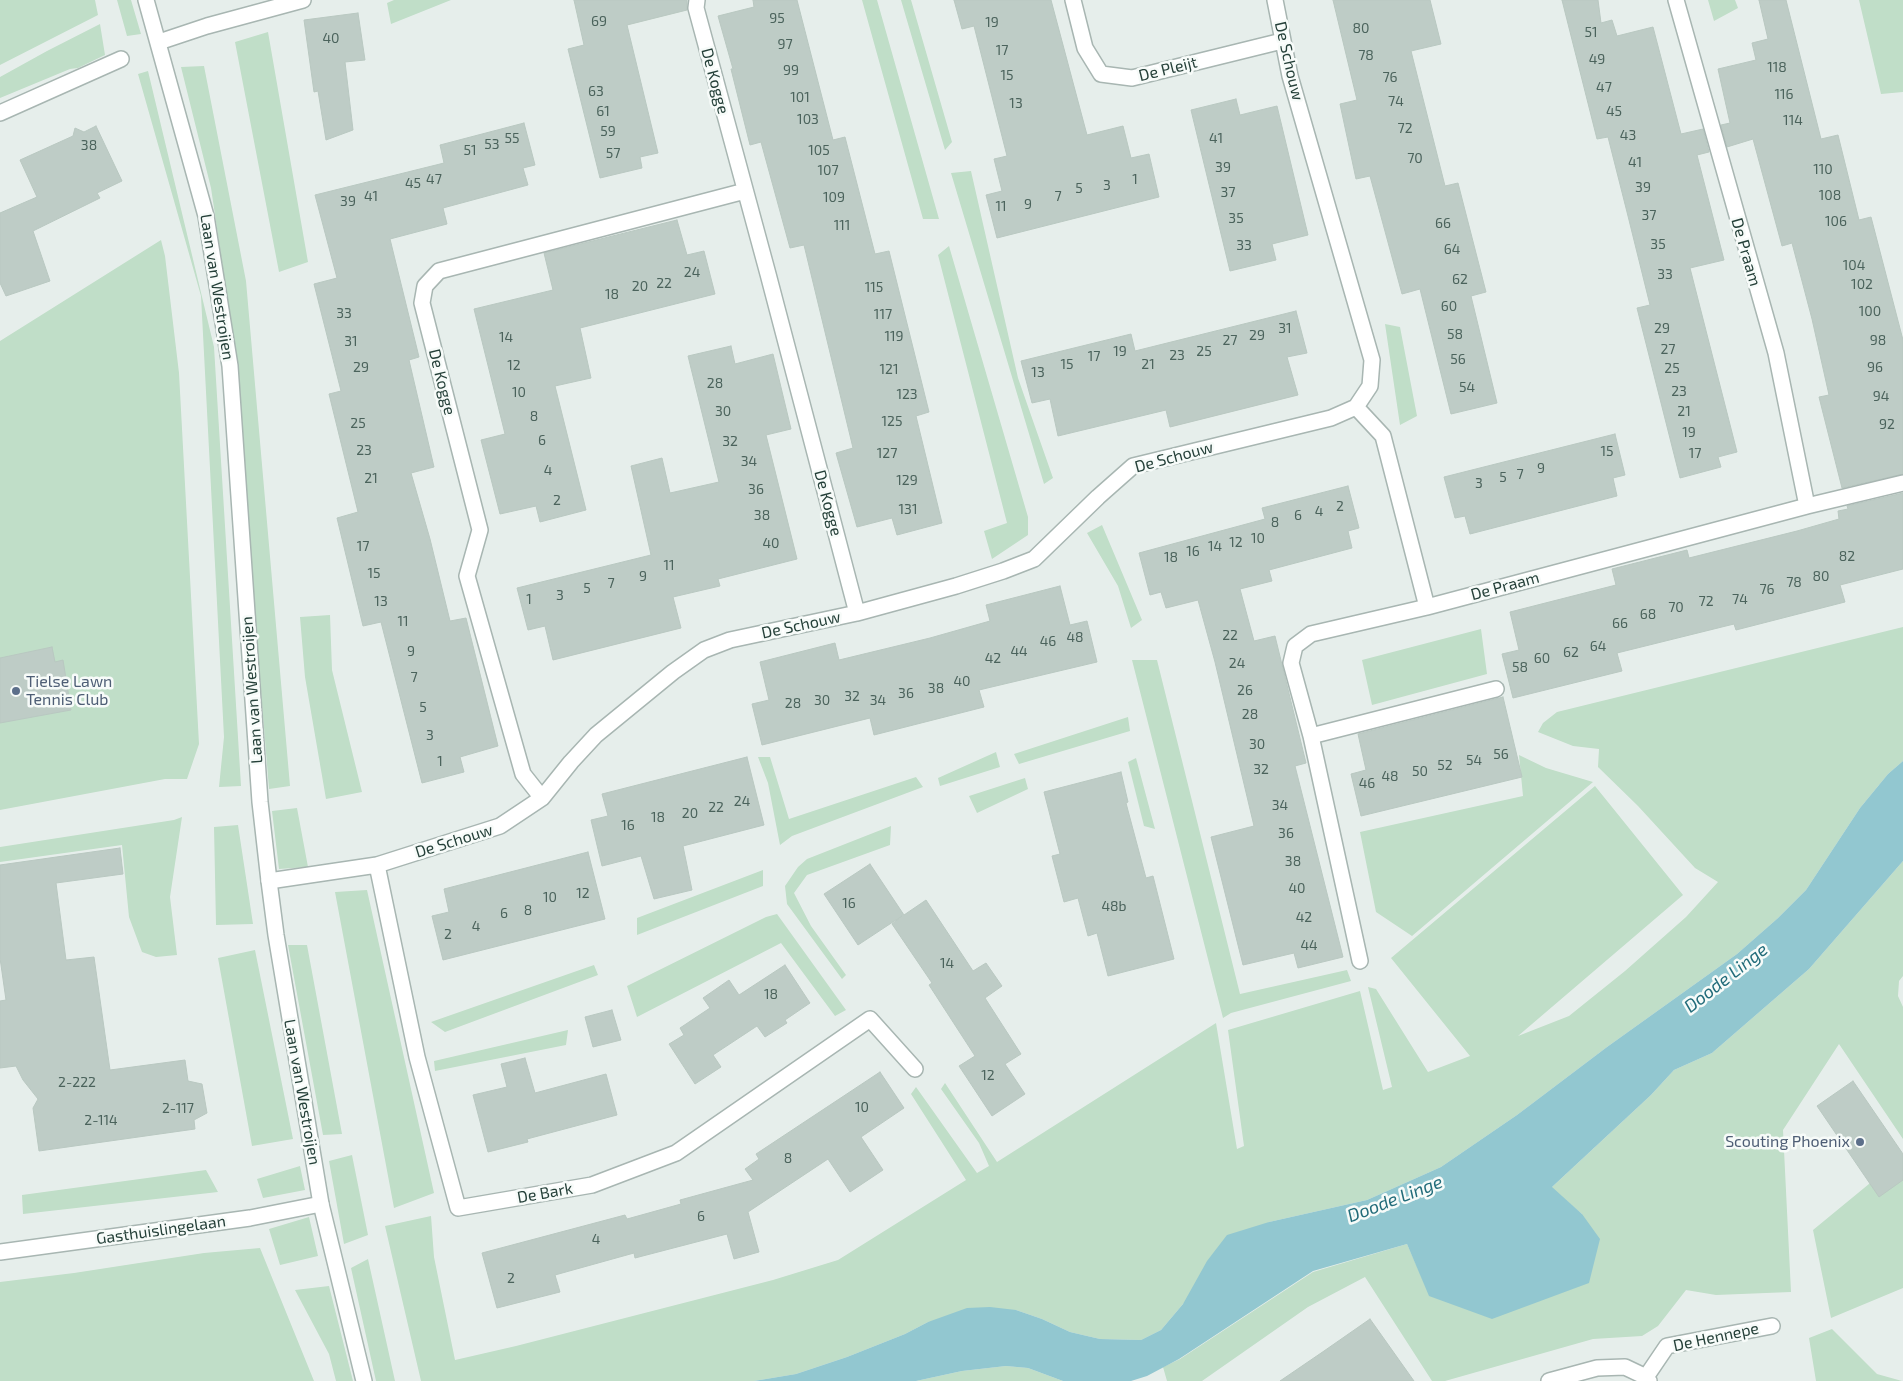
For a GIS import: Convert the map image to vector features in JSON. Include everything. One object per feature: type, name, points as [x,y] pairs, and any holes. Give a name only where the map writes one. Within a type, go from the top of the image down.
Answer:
[{"type":"street","name":"Laan van Westroijen","points":[[146,0],[206,216],[230,366],[259,792],[276,935],[321,1204],[364,1381]]},
{"type":"street","points":[[159,42],[207,26],[303,0]]},
{"type":"street","name":"De Kogge","points":[[697,0],[696,8],[857,613]]},
{"type":"street","name":"De Pleijt","points":[[1073,0],[1085,48],[1101,74],[1132,78],[1282,41]]},
{"type":"street","name":"De Schouw","points":[[269,881],[377,865],[500,826],[542,798],[596,735],[673,672],[704,650],[730,640],[857,613],[956,586],[1034,559],[1098,496],[1133,466],[1331,418],[1356,407],[1370,386],[1372,360],[1293,86],[1282,41],[1275,0]]},
{"type":"street","name":"De Praam","points":[[1676,0],[1776,353],[1807,506]]},
{"type":"street","points":[[0,113],[121,59]]},
{"type":"street","name":"De Kogge","points":[[542,798],[523,774],[467,576],[480,530],[422,303],[425,286],[440,271],[745,191]]},
{"type":"street","points":[[1356,407],[1383,436],[1427,607]]},
{"type":"street","name":"De Praam","points":[[1360,961],[1310,736],[1291,663],[1295,646],[1311,634],[1427,607],[1807,506],[1903,483]]},
{"type":"street","points":[[1310,736],[1496,689]]},
{"type":"street","name":"De Bark","points":[[377,865],[418,1057],[458,1208],[592,1185],[676,1153],[870,1019],[915,1069]]},
{"type":"street","name":"Gasthuislingelaan","points":[[0,1252],[250,1218],[321,1204]]},
{"type":"street","name":"De Hennepe","points":[[1549,1381],[1597,1368],[1625,1367],[1648,1379],[1667,1346],[1772,1326]]},
{"type":"green space","points":[[0,0],[95,0],[98,15],[0,65]]},
{"type":"green space","points":[[117,0],[131,0],[141,34],[127,36]]},
{"type":"green space","points":[[394,0],[451,0],[391,24],[387,3]]},
{"type":"green space","points":[[862,0],[877,0],[939,219],[923,219]]},
{"type":"green space","points":[[901,0],[911,0],[952,142],[945,150]]},
{"type":"green space","points":[[1708,0],[1735,0],[1738,8],[1714,21]]},
{"type":"green space","points":[[1859,0],[1903,0],[1903,92],[1881,94]]},
{"type":"green space","points":[[100,24],[105,55],[78,68],[70,69],[0,98],[0,77]]},
{"type":"green space","points":[[268,32],[308,262],[279,272],[235,42]]},
{"type":"green space","points":[[204,66],[246,281],[290,786],[269,789],[231,322],[211,188],[181,67]]},
{"type":"green space","points":[[148,71],[214,347],[241,786],[219,787],[224,737],[201,296],[138,74]]},
{"type":"green space","points":[[971,171],[1018,378],[1053,478],[1044,484],[951,173]]},
{"type":"green space","points":[[161,240],[165,256],[179,373],[199,744],[187,779],[165,779],[0,810],[0,341]]},
{"type":"green space","points":[[949,246],[1028,517],[1028,535],[992,559],[984,531],[1007,523],[938,255]]},
{"type":"green space","points":[[1385,324],[1400,327],[1417,416],[1400,425]]},
{"type":"green space","points":[[1102,525],[1142,620],[1131,628],[1118,586],[1087,533]]},
{"type":"green space","points":[[330,615],[332,670],[362,792],[326,799],[305,677],[300,617]]},
{"type":"green space","points":[[1903,627],[1903,761],[1888,774],[1860,808],[1806,890],[1778,918],[1737,954],[1607,1047],[1517,1115],[1441,1167],[1367,1200],[1269,1222],[1183,1304],[1161,1330],[1141,1340],[1100,1339],[1070,1332],[1016,1310],[928,1322],[905,1334],[847,1357],[796,1374],[754,1381],[421,1381],[385,1226],[431,1216],[434,1257],[455,1360],[773,1280],[838,1260],[966,1180],[911,1094],[916,1087],[977,1173],[989,1166],[979,1143],[941,1089],[945,1083],[997,1162],[1216,1023],[1237,1149],[1244,1146],[1228,1030],[1360,991],[1383,1090],[1392,1087],[1368,987],[1376,989],[1428,1072],[1470,1056],[1391,958],[1595,786],[1683,895],[1518,1036],[1569,1016],[1625,971],[1686,917],[1718,882],[1695,868],[1638,806],[1598,767],[1599,749],[1573,746],[1538,732],[1543,723],[1557,712]]},
{"type":"green space","points":[[1481,629],[1487,674],[1372,705],[1362,660]]},
{"type":"green space","points":[[1132,660],[1157,660],[1240,994],[1347,970],[1351,981],[1231,1013],[1223,1018]]},
{"type":"green space","points":[[1128,717],[1130,731],[1019,764],[1014,754]]},
{"type":"green space","points":[[996,752],[1000,767],[940,786],[938,778]]},
{"type":"green space","points":[[1519,755],[1546,768],[1593,782],[1412,936],[1376,912],[1360,832],[1523,796]]},
{"type":"green space","points":[[758,757],[770,757],[789,819],[916,777],[923,787],[792,836],[780,845],[768,783]]},
{"type":"green space","points":[[1136,758],[1155,829],[1144,826],[1128,762]]},
{"type":"green space","points":[[1025,778],[1028,789],[977,813],[969,796]]},
{"type":"green space","points":[[297,808],[308,867],[279,869],[272,811]]},
{"type":"green space","points":[[182,817],[170,897],[177,955],[156,957],[142,952],[129,917],[122,845],[0,862],[0,847],[174,820]]},
{"type":"green space","points":[[238,825],[253,924],[216,925],[214,827]]},
{"type":"green space","points":[[891,826],[890,845],[807,875],[794,893],[811,926],[846,975],[842,979],[787,904],[785,886],[798,867],[807,859]]},
{"type":"green space","points":[[1903,861],[1903,976],[1899,981],[1898,996],[1903,1007],[1903,1139],[1839,1044],[1783,1130],[1791,1292],[1716,1295],[1686,1290],[1658,1326],[1642,1336],[1593,1339],[1445,1381],[1432,1381],[1365,1277],[1308,1307],[1202,1381],[1167,1381],[1163,1367],[1180,1359],[1313,1272],[1407,1244],[1430,1296],[1582,1214],[1551,1188],[1651,1095],[1674,1070],[1712,1053],[1809,969]]},
{"type":"green space","points":[[763,870],[763,886],[637,935],[637,918]]},
{"type":"green space","points":[[367,890],[434,1193],[394,1208],[335,892]]},
{"type":"green space","points":[[777,914],[846,1010],[835,1016],[781,943],[637,1017],[627,986],[766,917]]},
{"type":"green space","points":[[288,945],[307,945],[342,1134],[323,1135]]},
{"type":"green space","points":[[255,950],[293,1139],[252,1146],[218,958]]},
{"type":"green space","points":[[594,965],[598,975],[445,1032],[431,1022]]},
{"type":"green space","points":[[568,1030],[566,1045],[435,1071],[434,1061]]},
{"type":"green space","points":[[352,1155],[368,1235],[344,1244],[329,1161]]},
{"type":"green space","points":[[1903,1156],[1903,1288],[1831,1318],[1813,1230]]},
{"type":"green space","points":[[300,1166],[305,1190],[263,1198],[257,1179]]},
{"type":"green space","points":[[206,1170],[218,1192],[23,1214],[22,1195]]},
{"type":"green space","points":[[309,1217],[318,1256],[280,1265],[269,1229]]},
{"type":"green space","points":[[260,1248],[314,1381],[0,1381],[0,1282],[74,1273],[204,1253]]},
{"type":"green space","points":[[368,1259],[395,1381],[376,1381],[351,1268]]},
{"type":"green space","points":[[329,1286],[353,1381],[336,1381],[329,1354],[295,1290]]},
{"type":"green space","points":[[1832,1329],[1877,1374],[1902,1381],[1816,1381],[1809,1338]]},
{"type":"green space","points":[[1006,1366],[1028,1368],[1063,1381],[916,1381],[962,1371]]},
{"type":"water","name":"Doode Linge","points":[[1903,761],[1903,861],[1809,969],[1712,1053],[1674,1070],[1651,1095],[1552,1187],[1582,1214],[1600,1239],[1589,1283],[1492,1319],[1429,1296],[1407,1244],[1313,1271],[1179,1359],[1147,1376],[1131,1381],[1063,1381],[1028,1368],[1006,1366],[962,1371],[916,1381],[754,1381],[796,1374],[847,1357],[905,1334],[928,1322],[967,1308],[990,1307],[1016,1310],[1070,1332],[1100,1339],[1141,1340],[1161,1330],[1183,1304],[1207,1261],[1227,1235],[1269,1222],[1367,1200],[1441,1167],[1517,1115],[1607,1047],[1737,954],[1806,890],[1860,808],[1888,774]]},
{"type":"building","points":[[574,0],[687,0],[687,10],[627,25],[658,153],[640,157],[642,168],[600,178],[568,49],[584,45]]},
{"type":"building","points":[[753,0],[797,0],[833,140],[845,137],[875,254],[889,251],[929,412],[916,416],[942,523],[897,535],[892,518],[857,527],[836,453],[853,448],[804,245],[790,248],[761,142],[750,145],[731,69],[733,69],[718,16],[754,7]]},
{"type":"building","points":[[954,0],[1051,0],[1087,135],[1123,126],[1131,158],[1149,154],[1159,197],[997,238],[986,195],[1002,191],[994,159],[1007,156],[974,26],[962,29]]},
{"type":"building","points":[[1333,0],[1430,0],[1441,44],[1411,51],[1445,186],[1458,183],[1486,292],[1471,296],[1497,403],[1451,414],[1420,289],[1402,294],[1370,176],[1356,179],[1340,104],[1357,100]]},
{"type":"building","points":[[1562,0],[1598,0],[1601,23],[1612,20],[1617,36],[1653,27],[1681,134],[1703,129],[1709,152],[1697,155],[1724,260],[1690,268],[1737,452],[1718,457],[1721,467],[1680,478],[1637,308],[1650,305],[1608,137],[1597,139]]},
{"type":"building","points":[[1759,0],[1786,0],[1821,139],[1838,135],[1859,220],[1871,217],[1903,340],[1903,474],[1842,488],[1819,397],[1829,395],[1792,243],[1782,246],[1753,139],[1727,147],[1721,125],[1730,123],[1718,69],[1756,60],[1752,43],[1768,39]]},
{"type":"building","points":[[358,13],[365,60],[345,62],[353,130],[326,140],[318,91],[314,92],[304,20]]},
{"type":"building","points":[[1236,99],[1240,115],[1277,106],[1308,235],[1272,244],[1276,260],[1230,271],[1191,110]]},
{"type":"building","points":[[524,123],[535,165],[523,168],[528,185],[443,208],[447,224],[390,239],[419,357],[409,360],[434,467],[411,473],[430,539],[450,621],[466,618],[498,746],[460,757],[464,772],[422,783],[381,622],[363,626],[337,518],[358,512],[329,394],[341,391],[314,284],[337,278],[315,195],[444,163],[440,145]]},
{"type":"building","points":[[96,126],[122,181],[97,193],[100,198],[33,231],[50,281],[6,296],[0,283],[0,213],[37,197],[20,160],[73,136],[75,128],[84,132]]},
{"type":"building","points":[[677,220],[687,255],[704,251],[715,294],[580,328],[591,378],[555,386],[586,510],[540,522],[536,506],[500,514],[481,440],[505,434],[474,309],[553,290],[544,253]]},
{"type":"building","points":[[1296,311],[1307,353],[1287,357],[1298,395],[1170,427],[1166,410],[1058,436],[1050,399],[1032,403],[1021,361],[1131,334],[1135,351]]},
{"type":"building","points":[[731,346],[735,364],[773,354],[791,429],[766,435],[797,559],[718,579],[720,586],[673,597],[681,628],[553,660],[545,626],[528,630],[517,588],[651,555],[631,466],[662,458],[670,493],[719,482],[688,356]]},
{"type":"building","points":[[1615,434],[1625,475],[1613,478],[1617,496],[1470,534],[1465,516],[1455,518],[1444,477]]},
{"type":"building","points":[[1348,486],[1359,528],[1348,531],[1352,548],[1269,570],[1272,581],[1240,589],[1254,641],[1275,636],[1306,763],[1295,766],[1343,957],[1298,968],[1294,953],[1243,965],[1211,837],[1254,826],[1215,662],[1198,600],[1166,608],[1161,592],[1150,595],[1139,553],[1265,519],[1262,508]]},
{"type":"building","points":[[1903,493],[1903,569],[1840,585],[1845,602],[1736,630],[1734,624],[1617,653],[1622,671],[1513,698],[1502,654],[1519,650],[1510,612],[1616,585],[1612,569],[1687,550],[1689,558],[1797,531],[1839,519],[1838,511],[1848,509],[1847,506]]},
{"type":"building","points":[[1060,586],[1070,625],[1087,621],[1097,662],[979,690],[984,707],[874,735],[870,718],[762,745],[752,704],[769,700],[760,662],[835,643],[839,660],[930,638],[990,621],[986,605]]},
{"type":"building","points":[[52,647],[55,662],[63,660],[71,710],[0,723],[0,658]]},
{"type":"building","points":[[1503,697],[1522,777],[1361,816],[1351,774],[1366,770],[1358,734]]},
{"type":"building","points":[[747,757],[764,825],[683,846],[692,890],[654,899],[641,856],[602,866],[591,820],[608,816],[602,794]]},
{"type":"building","points":[[1121,772],[1128,802],[1126,803],[1146,878],[1153,876],[1174,959],[1108,976],[1097,933],[1088,936],[1078,898],[1064,902],[1052,856],[1060,854],[1044,792]]},
{"type":"building","points":[[120,848],[123,874],[56,883],[66,960],[94,957],[110,1070],[185,1060],[188,1081],[202,1084],[207,1113],[194,1120],[195,1129],[39,1151],[33,1108],[38,1099],[23,1080],[16,1066],[0,1068],[0,1001],[6,1000],[0,958],[0,865]]},
{"type":"building","points":[[588,852],[605,919],[443,960],[432,916],[449,912],[444,889]]},
{"type":"building","points":[[870,864],[904,915],[926,900],[973,971],[986,963],[1002,986],[985,998],[1021,1054],[1005,1064],[1025,1094],[992,1116],[959,1066],[975,1056],[929,985],[932,983],[892,924],[902,916],[858,945],[824,894]]},
{"type":"building","points":[[785,965],[810,1003],[785,1020],[787,1023],[765,1037],[757,1026],[713,1055],[721,1067],[695,1084],[669,1044],[684,1035],[680,1028],[710,1008],[703,998],[729,980],[739,995]]},
{"type":"building","points":[[612,1010],[621,1040],[593,1047],[585,1017]]},
{"type":"building","points":[[525,1058],[535,1093],[606,1074],[617,1115],[527,1139],[528,1142],[488,1152],[473,1095],[507,1087],[501,1064]]},
{"type":"building","points":[[880,1072],[904,1108],[861,1137],[883,1170],[850,1192],[828,1159],[748,1212],[759,1252],[734,1259],[727,1234],[635,1258],[634,1253],[555,1275],[560,1292],[497,1308],[482,1253],[625,1215],[627,1219],[681,1204],[680,1200],[753,1180],[745,1169],[759,1159],[756,1154]]},
{"type":"building","points":[[1853,1081],[1903,1154],[1903,1180],[1879,1197],[1817,1106]]},
{"type":"building","points":[[1370,1319],[1414,1381],[1280,1381],[1324,1351]]},
{"type":"place","name":"Tielse Lawn Tennis Club","points":[[16,691]]},
{"type":"place","name":"Scouting Phoenix","points":[[1860,1142]]}]
